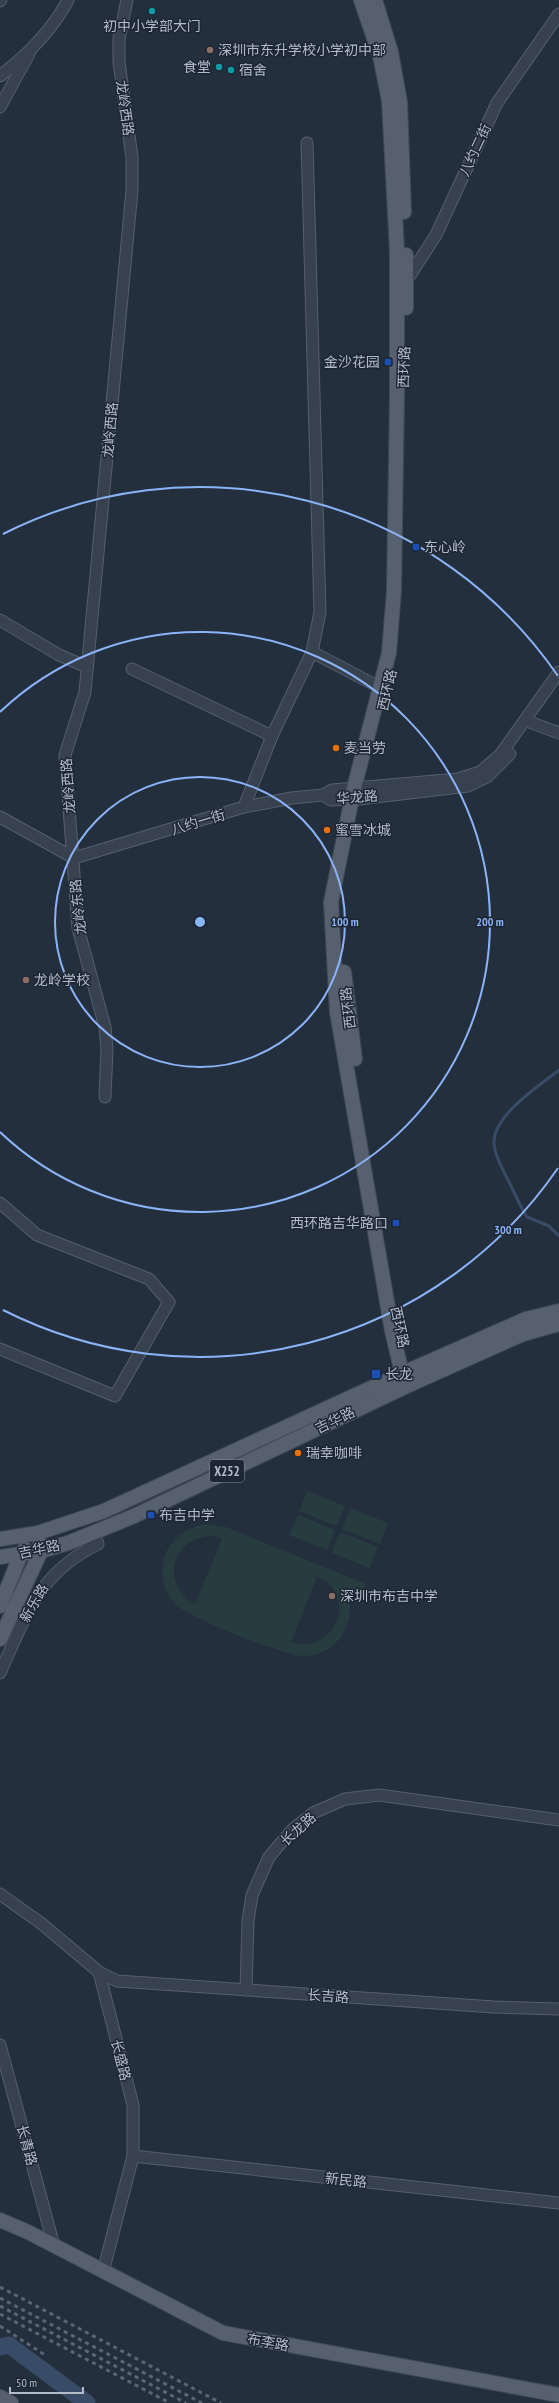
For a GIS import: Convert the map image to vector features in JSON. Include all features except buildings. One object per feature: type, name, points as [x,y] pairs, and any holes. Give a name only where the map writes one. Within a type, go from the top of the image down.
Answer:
[{"type":"main road","name":"西环路","points":[[361,0],[380,56],[389,101],[402,286],[394,591],[388,653],[357,793],[340,901],[340,930],[365,1132],[408,1376]]},
{"type":"main road","name":"西环路","points":[[357,793],[378,729],[396,654],[401,592],[402,286],[400,102],[391,52],[375,0]]},
{"type":"main road","name":"吉华路","points":[[0,1557],[41,1551],[68,1543],[134,1516],[408,1376],[526,1319],[559,1311]]},
{"type":"main road","name":"吉华路","points":[[0,1539],[38,1533],[104,1511],[408,1376],[523,1334],[559,1324]]},
{"type":"main road","points":[[2,1634],[41,1551],[38,1533]]},
{"type":"main road","points":[[0,1606],[21,1554],[38,1533]]},
{"type":"main road","name":"布李路","points":[[0,2220],[54,2246],[223,2333],[559,2395]]},
{"type":"main road","points":[[0,2397],[11,2403]]},
{"type":"street","points":[[0,76],[33,46],[61,14],[68,0]]},
{"type":"street","name":"龙岭西路","points":[[74,858],[65,756],[85,692],[132,190],[132,157],[118,62],[119,38],[127,0]]},
{"type":"street","points":[[382,0],[391,52]]},
{"type":"street","name":"八约二街","points":[[402,286],[436,235],[497,103],[559,14]]},
{"type":"street","points":[[0,107],[33,46]]},
{"type":"street","points":[[244,807],[272,736],[312,652],[320,612],[307,143]]},
{"type":"street","points":[[0,620],[59,655],[87,666]]},
{"type":"street","points":[[312,652],[381,688]]},
{"type":"street","points":[[132,669],[272,736]]},
{"type":"street","name":"华龙路","points":[[323,795],[331,800],[357,793],[458,779],[480,772],[500,755],[559,672]]},
{"type":"street","name":"华龙路","points":[[357,793],[457,788],[477,783],[487,777],[506,759],[559,685]]},
{"type":"street","points":[[532,723],[559,733]]},
{"type":"street","name":"八约一街","points":[[74,858],[244,807],[292,798],[323,795]]},
{"type":"street","points":[[0,817],[74,858]]},
{"type":"street","name":"龙岭东路","points":[[74,858],[78,928],[104,1028],[106,1049],[105,1097]]},
{"type":"street","points":[[0,1203],[37,1234],[149,1279],[169,1302],[115,1396],[0,1349]]},
{"type":"street","name":"新乐路","points":[[0,1673],[39,1590],[62,1566],[81,1552],[98,1544],[94,1532]]},
{"type":"street","name":"长龙路","points":[[246,1990],[248,1921],[252,1895],[269,1857],[292,1830],[313,1813],[345,1799],[379,1795],[559,1820]]},
{"type":"street","points":[[0,1894],[42,1924],[99,1972]]},
{"type":"street","name":"长吉路","points":[[99,1972],[117,1981],[494,2007],[559,2009]]},
{"type":"street","name":"长盛路","points":[[99,1972],[133,2104],[133,2156],[103,2272]]},
{"type":"street","name":"长青路","points":[[0,2045],[54,2246]]},
{"type":"street","name":"新民路","points":[[133,2156],[559,2203]]},
{"type":"green space","points":[[307,1491],[345,1506],[337,1526],[299,1511]]},
{"type":"green space","points":[[350,1508],[388,1523],[380,1544],[342,1529]]},
{"type":"green space","points":[[298,1515],[335,1530],[327,1550],[289,1535]]},
{"type":"green space","points":[[207,1524],[226,1527],[366,1584],[362,1594],[346,1588],[350,1611],[344,1633],[337,1642],[328,1649],[317,1654],[305,1656],[295,1655],[239,1636],[200,1619],[176,1605],[165,1588],[162,1574],[163,1561],[168,1548],[177,1538],[187,1530]],"holes":[[[215,1536],[222,1539],[195,1604],[184,1595],[177,1585],[174,1573],[175,1562],[180,1551],[189,1543],[201,1538]],[[317,1577],[330,1585],[337,1596],[339,1608],[337,1620],[331,1631],[320,1640],[307,1644],[291,1642]]]},
{"type":"green space","points":[[340,1532],[378,1547],[370,1568],[332,1553]]},
{"type":"waterway","points":[[559,1070],[518,1102],[508,1112],[495,1133],[494,1144],[499,1162],[527,1217],[549,1226],[559,1236]]},
{"type":"waterway","points":[[0,2347],[9,2345],[87,2403]]},
{"type":"railway","points":[[0,2287],[221,2403]]},
{"type":"railway","points":[[0,2298],[202,2403]]},
{"type":"railway","points":[[0,2306],[186,2403]]},
{"type":"railway","points":[[0,2314],[170,2403]]},
{"type":"railway","points":[[0,2326],[45,2355]]},
{"type":"place","name":"初中小学部大门","points":[[152,11]]},
{"type":"place","name":"深圳市东升学校小学初中部","points":[[210,50]]},
{"type":"place","name":"食堂","points":[[219,67]]},
{"type":"place","name":"宿舍","points":[[231,70]]},
{"type":"place","name":"金沙花园","points":[[388,362]]},
{"type":"place","name":"东心岭","points":[[416,547]]},
{"type":"place","name":"麦当劳","points":[[336,748]]},
{"type":"place","name":"蜜雪冰城","points":[[327,830]]},
{"type":"place","name":"龙岭学校","points":[[26,980]]},
{"type":"place","name":"西环路吉华路口","points":[[396,1223]]},
{"type":"place","name":"长龙","points":[[376,1374]]},
{"type":"place","name":"瑞幸咖啡","points":[[298,1453]]},
{"type":"place","name":"布吉中学","points":[[151,1515]]},
{"type":"place","name":"深圳市布吉中学","points":[[332,1596]]}]
